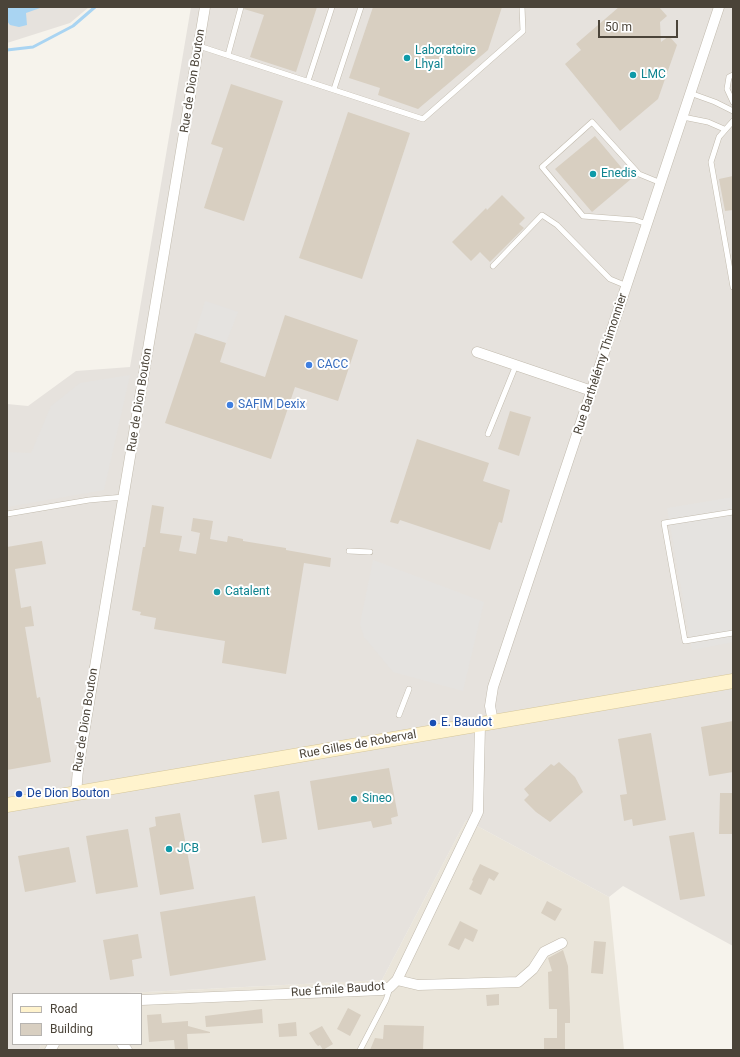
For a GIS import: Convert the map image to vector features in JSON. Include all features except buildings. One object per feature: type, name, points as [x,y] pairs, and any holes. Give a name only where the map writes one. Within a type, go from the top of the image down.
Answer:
[{"type":"street","name":"Rue de Dion Bouton","points":[[76,794],[78,770],[205,7]]},
{"type":"street","name":"Rue Barthélémy Thimonnier","points":[[394,984],[478,812],[486,723],[493,687],[719,7]]},
{"type":"street","points":[[477,352],[592,391]]},
{"type":"street","name":"Rue Gilles de Roberval","points":[[7,805],[733,681]]},
{"type":"street","name":"Rue Émile Baudot","points":[[142,1000],[382,990],[394,984],[418,985],[518,982],[533,970],[544,952],[562,943]]},
{"type":"lane","points":[[228,55],[241,7]]},
{"type":"lane","points":[[308,81],[332,7]]},
{"type":"lane","points":[[334,89],[361,7]]},
{"type":"lane","points":[[199,46],[424,118],[522,31],[522,7]]},
{"type":"lane","points":[[733,74],[729,77],[727,89],[733,102]]},
{"type":"lane","points":[[690,93],[716,102],[733,111]]},
{"type":"lane","points":[[683,117],[708,122],[724,129]]},
{"type":"lane","points":[[733,120],[724,129],[719,137],[711,162],[733,287]]},
{"type":"lane","points":[[647,224],[635,220],[583,216],[542,167],[592,122],[639,174],[661,183]]},
{"type":"lane","points":[[493,266],[542,215],[557,225],[610,279],[627,286]]},
{"type":"lane","points":[[488,434],[516,366]]},
{"type":"lane","points":[[7,514],[89,500],[124,498]]},
{"type":"lane","points":[[733,512],[664,523],[685,641],[733,633]]},
{"type":"lane","points":[[349,551],[370,552]]},
{"type":"lane","points":[[399,715],[409,688]]},
{"type":"lane","points":[[360,1050],[394,984]]},
{"type":"shaded area","points":[[7,7],[89,7],[70,23],[7,43]]},
{"type":"shaded area","points":[[191,7],[733,7],[733,946],[623,886],[609,897],[466,820],[382,980],[127,993],[12,993],[12,1045],[41,1045],[39,1050],[7,1050],[7,404],[28,406],[76,371],[130,367]]},
{"type":"shaded area","points":[[205,301],[238,312],[226,343],[195,333]]},
{"type":"shaded area","points":[[130,375],[104,490],[7,507],[7,452],[31,453],[51,406],[80,383]]},
{"type":"shaded area","points":[[733,497],[733,642],[692,650],[667,508]]},
{"type":"shaded area","points":[[373,560],[484,602],[463,691],[393,672],[364,637],[360,624]]},
{"type":"shaded area","points":[[466,820],[609,897],[624,1050],[39,1050],[41,1045],[142,1045],[142,993],[127,993],[382,980]]},
{"type":"water","points":[[7,7],[43,7],[26,13],[27,25],[19,27],[10,25],[7,21]]},
{"type":"waterway","points":[[7,50],[33,47],[73,26],[95,7]]},
{"type":"place","name":"Laboratoire Lhyal","points":[[407,58]]},
{"type":"place","name":"LMC","points":[[633,75]]},
{"type":"place","name":"Enedis","points":[[593,174]]},
{"type":"place","name":"CACC","points":[[309,365]]},
{"type":"place","name":"SAFIM Dexix","points":[[230,405]]},
{"type":"place","name":"Catalent","points":[[217,592]]},
{"type":"place","name":"E. Baudot","points":[[433,723]]},
{"type":"place","name":"De Dion Bouton","points":[[19,794]]},
{"type":"place","name":"Sineo","points":[[354,799]]},
{"type":"place","name":"JCB","points":[[169,849]]}]
